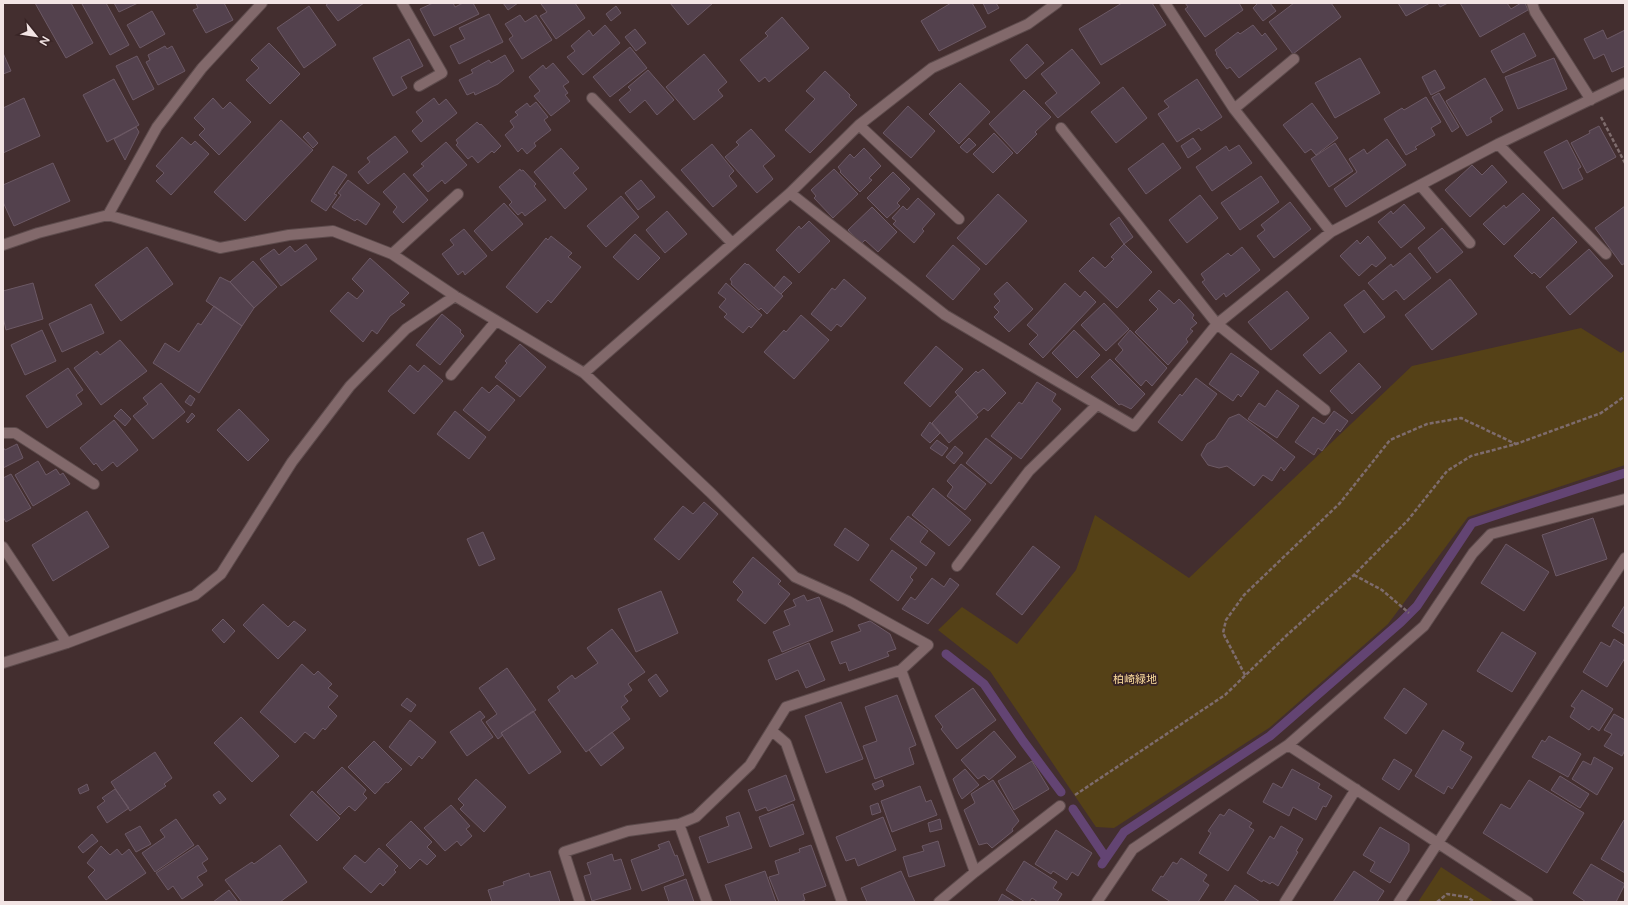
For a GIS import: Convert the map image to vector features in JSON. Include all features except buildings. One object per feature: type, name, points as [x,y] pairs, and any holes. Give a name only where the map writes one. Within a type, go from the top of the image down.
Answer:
[{"type":"street","points":[[108,215],[157,127],[202,68],[262,3]]},
{"type":"street","points":[[402,3],[442,73],[419,86]]},
{"type":"street","points":[[584,372],[790,193],[859,125],[932,68],[1028,24],[1057,3]]},
{"type":"street","points":[[1166,3],[1234,109],[1331,232]]},
{"type":"street","points":[[1532,3],[1535,12],[1591,100]]},
{"type":"street","points":[[1234,109],[1294,59]]},
{"type":"street","points":[[790,193],[945,315],[1134,426],[1217,324],[1331,232],[1498,144],[1625,83]]},
{"type":"street","points":[[592,98],[732,243]]},
{"type":"street","points":[[859,125],[959,219]]},
{"type":"street","points":[[1061,128],[1217,324],[1325,410]]},
{"type":"street","points":[[1498,144],[1606,254]]},
{"type":"street","points":[[1420,185],[1470,243]]},
{"type":"street","points":[[392,254],[458,194]]},
{"type":"street","points":[[3,245],[38,233],[108,215],[220,248],[289,235],[333,231],[392,254],[455,296],[584,372],[711,493],[795,577],[848,601],[928,645],[901,670],[786,708],[750,765],[696,817],[680,824],[628,831],[564,852],[580,902]]},
{"type":"street","points":[[3,663],[67,643],[195,595],[221,574],[292,462],[350,386],[406,329],[455,296]]},
{"type":"street","points":[[450,375],[496,321]]},
{"type":"street","points":[[957,566],[1030,471],[1097,405]]},
{"type":"street","points":[[3,433],[15,433],[94,484]]},
{"type":"street","points":[[1097,902],[1133,849],[1288,745],[1424,626],[1473,553],[1491,534],[1625,499]]},
{"type":"street","points":[[3,547],[67,643]]},
{"type":"street","points":[[1399,902],[1625,558]]},
{"type":"street","points":[[901,670],[975,872]]},
{"type":"street","points":[[772,731],[786,743],[842,902]]},
{"type":"street","points":[[1288,745],[1528,902]]},
{"type":"street","points":[[1285,902],[1356,789]]},
{"type":"street","points":[[939,902],[1060,806]]},
{"type":"street","points":[[680,824],[707,902]]},
{"type":"path","points":[[1591,100],[1625,163]]},
{"type":"path","points":[[1060,806],[1225,695],[1354,575],[1408,520],[1447,471],[1471,456],[1516,444],[1601,413],[1625,396]]},
{"type":"path","points":[[1245,675],[1222,632],[1226,620],[1244,595],[1340,503],[1390,440],[1427,424],[1461,418],[1516,444]]},
{"type":"path","points":[[1354,575],[1382,590],[1404,608]]},
{"type":"path","points":[[1437,902],[1447,894],[1467,897],[1475,902]]},
{"type":"green space","name":"柏崎緑地","points":[[1581,328],[1621,353],[1625,350],[1625,465],[1468,517],[1388,624],[1269,728],[1114,828],[1096,827],[990,671],[938,630],[962,607],[1017,644],[1076,570],[1095,515],[1189,578],[1412,366]]},
{"type":"green space","points":[[1441,867],[1494,902],[1418,902]]},
{"type":"waterway","points":[[1102,864],[1124,832],[1270,736],[1401,622],[1417,606],[1472,523],[1625,473]]},
{"type":"waterway","points":[[946,654],[984,684],[1023,741],[1061,792]]},
{"type":"waterway","points":[[1073,809],[1106,858]]}]
